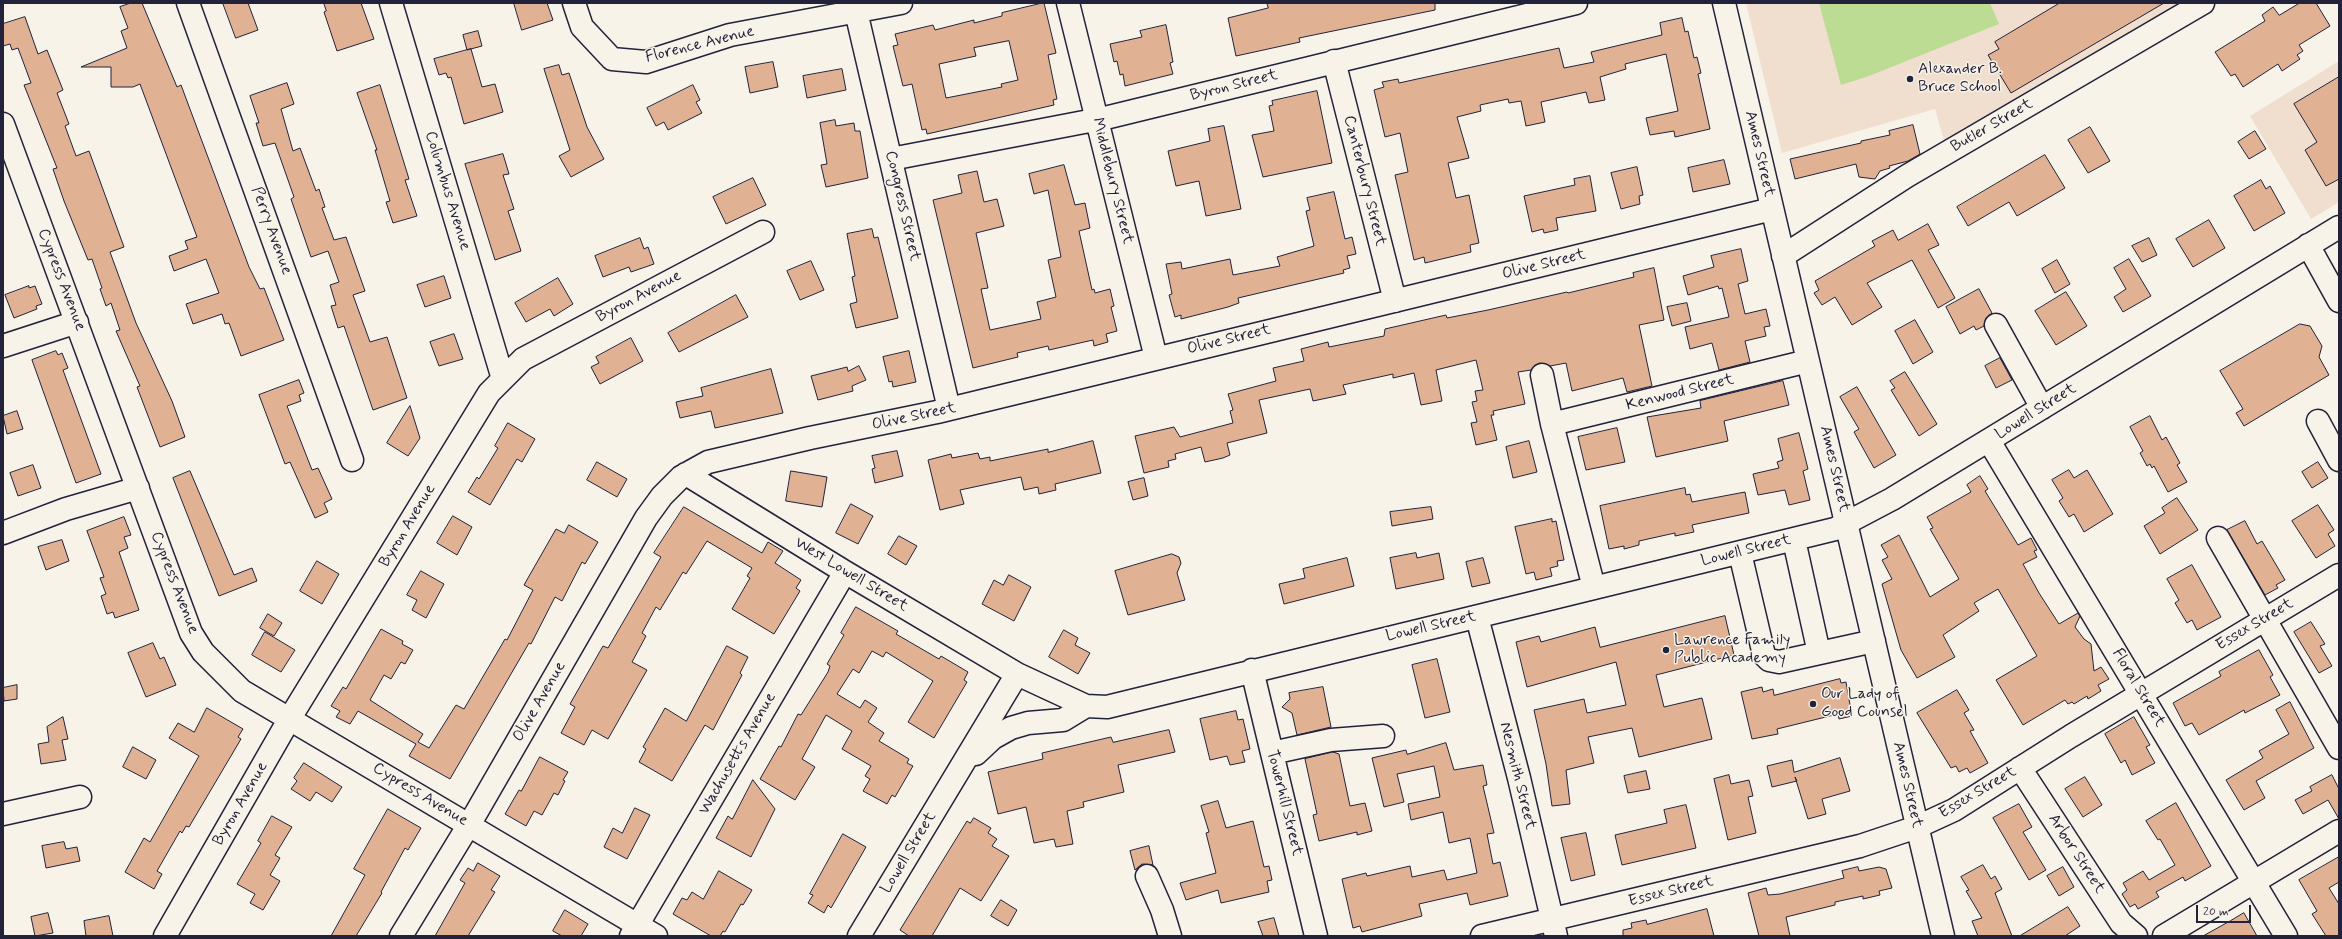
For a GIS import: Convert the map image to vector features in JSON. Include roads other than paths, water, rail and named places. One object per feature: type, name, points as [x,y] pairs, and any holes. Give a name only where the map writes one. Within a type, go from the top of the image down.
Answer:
[{"type":"street","name":"Perry Avenue","points":[[188,3],[352,460]]},
{"type":"street","name":"Columbus Avenue","points":[[391,3],[503,379]]},
{"type":"street","name":"Florence Avenue","points":[[574,3],[582,27],[612,59],[646,62],[730,35],[855,8],[901,3]]},
{"type":"street","name":"Middlebury Street","points":[[1068,3],[1156,358]]},
{"type":"street","name":"Byron Street","points":[[891,159],[1097,119],[1576,3]]},
{"type":"street","name":"Ames Street","points":[[1724,3],[1943,936]]},
{"type":"street","name":"Butler Street","points":[[1784,256],[1907,176],[2204,3]]},
{"type":"street","name":"Congress Street","points":[[855,8],[949,410]]},
{"type":"street","name":"Canterbury Street","points":[[1334,61],[1394,301]]},
{"type":"street","name":"Cypress Avenue","points":[[3,124],[10,164],[77,322],[191,633],[203,652],[242,691],[468,824],[641,932]]},
{"type":"street","name":"Olive Street","points":[[686,474],[716,461],[810,438],[949,410],[1156,358],[1772,209]]},
{"type":"street","name":"Lowell Street","points":[[859,936],[1017,674],[1086,706],[1107,707],[1252,670],[1794,540],[1846,524],[1892,499],[1989,441],[2339,227]]},
{"type":"street","name":"Byron Avenue","points":[[165,936],[290,718],[489,393],[523,359],[763,232]]},
{"type":"street","points":[[2308,245],[2339,301]]},
{"type":"street","points":[[3,346],[77,322]]},
{"type":"street","points":[[1996,325],[2042,408]]},
{"type":"street","name":"Kenwood Street","points":[[1552,424],[1808,361]]},
{"type":"street","points":[[1542,375],[1552,424],[1594,588]]},
{"type":"street","points":[[2318,421],[2339,460]]},
{"type":"street","name":"Floral Street","points":[[1989,441],[2286,936]]},
{"type":"street","name":"West Lowell Street","points":[[686,474],[845,572],[1017,674]]},
{"type":"street","name":"Olive Avenue","points":[[401,936],[646,518],[662,496],[686,474]]},
{"type":"street","points":[[3,533],[66,509],[138,488]]},
{"type":"street","points":[[2218,538],[2263,620],[2339,748]]},
{"type":"street","points":[[1794,540],[1819,653]]},
{"type":"street","points":[[1740,553],[1764,655],[1769,660],[1778,662],[1874,641]]},
{"type":"street","name":"Wachusetts Avenue","points":[[641,932],[845,572]]},
{"type":"street","name":"Essex Street","points":[[1482,936],[1554,928],[1860,846],[1917,827],[1954,810],[2141,693],[2339,576]]},
{"type":"street","name":"Nesmith Street","points":[[1477,617],[1519,778],[1554,928]]},
{"type":"street","name":"Towerhill Street","points":[[1252,670],[1316,936]]},
{"type":"street","name":"Lowell Street","points":[[959,770],[993,738],[1011,728],[1028,723],[1063,720],[1086,706]]},
{"type":"street","points":[[1272,753],[1331,740],[1383,736]]},
{"type":"street","name":"Arbor Street","points":[[2020,768],[2121,923],[2136,936]]},
{"type":"street","points":[[3,814],[80,797]]},
{"type":"street","points":[[2164,936],[2339,830]]},
{"type":"street","points":[[1147,876],[1162,910],[1170,936]]},
{"type":"place","name":"Alexander B. Bruce School","points":[[1910,79]]},
{"type":"place","name":"Lawrence Family Public Academy","points":[[1666,650]]},
{"type":"place","name":"Our Lady of Good Counsel","points":[[1813,704]]}]
